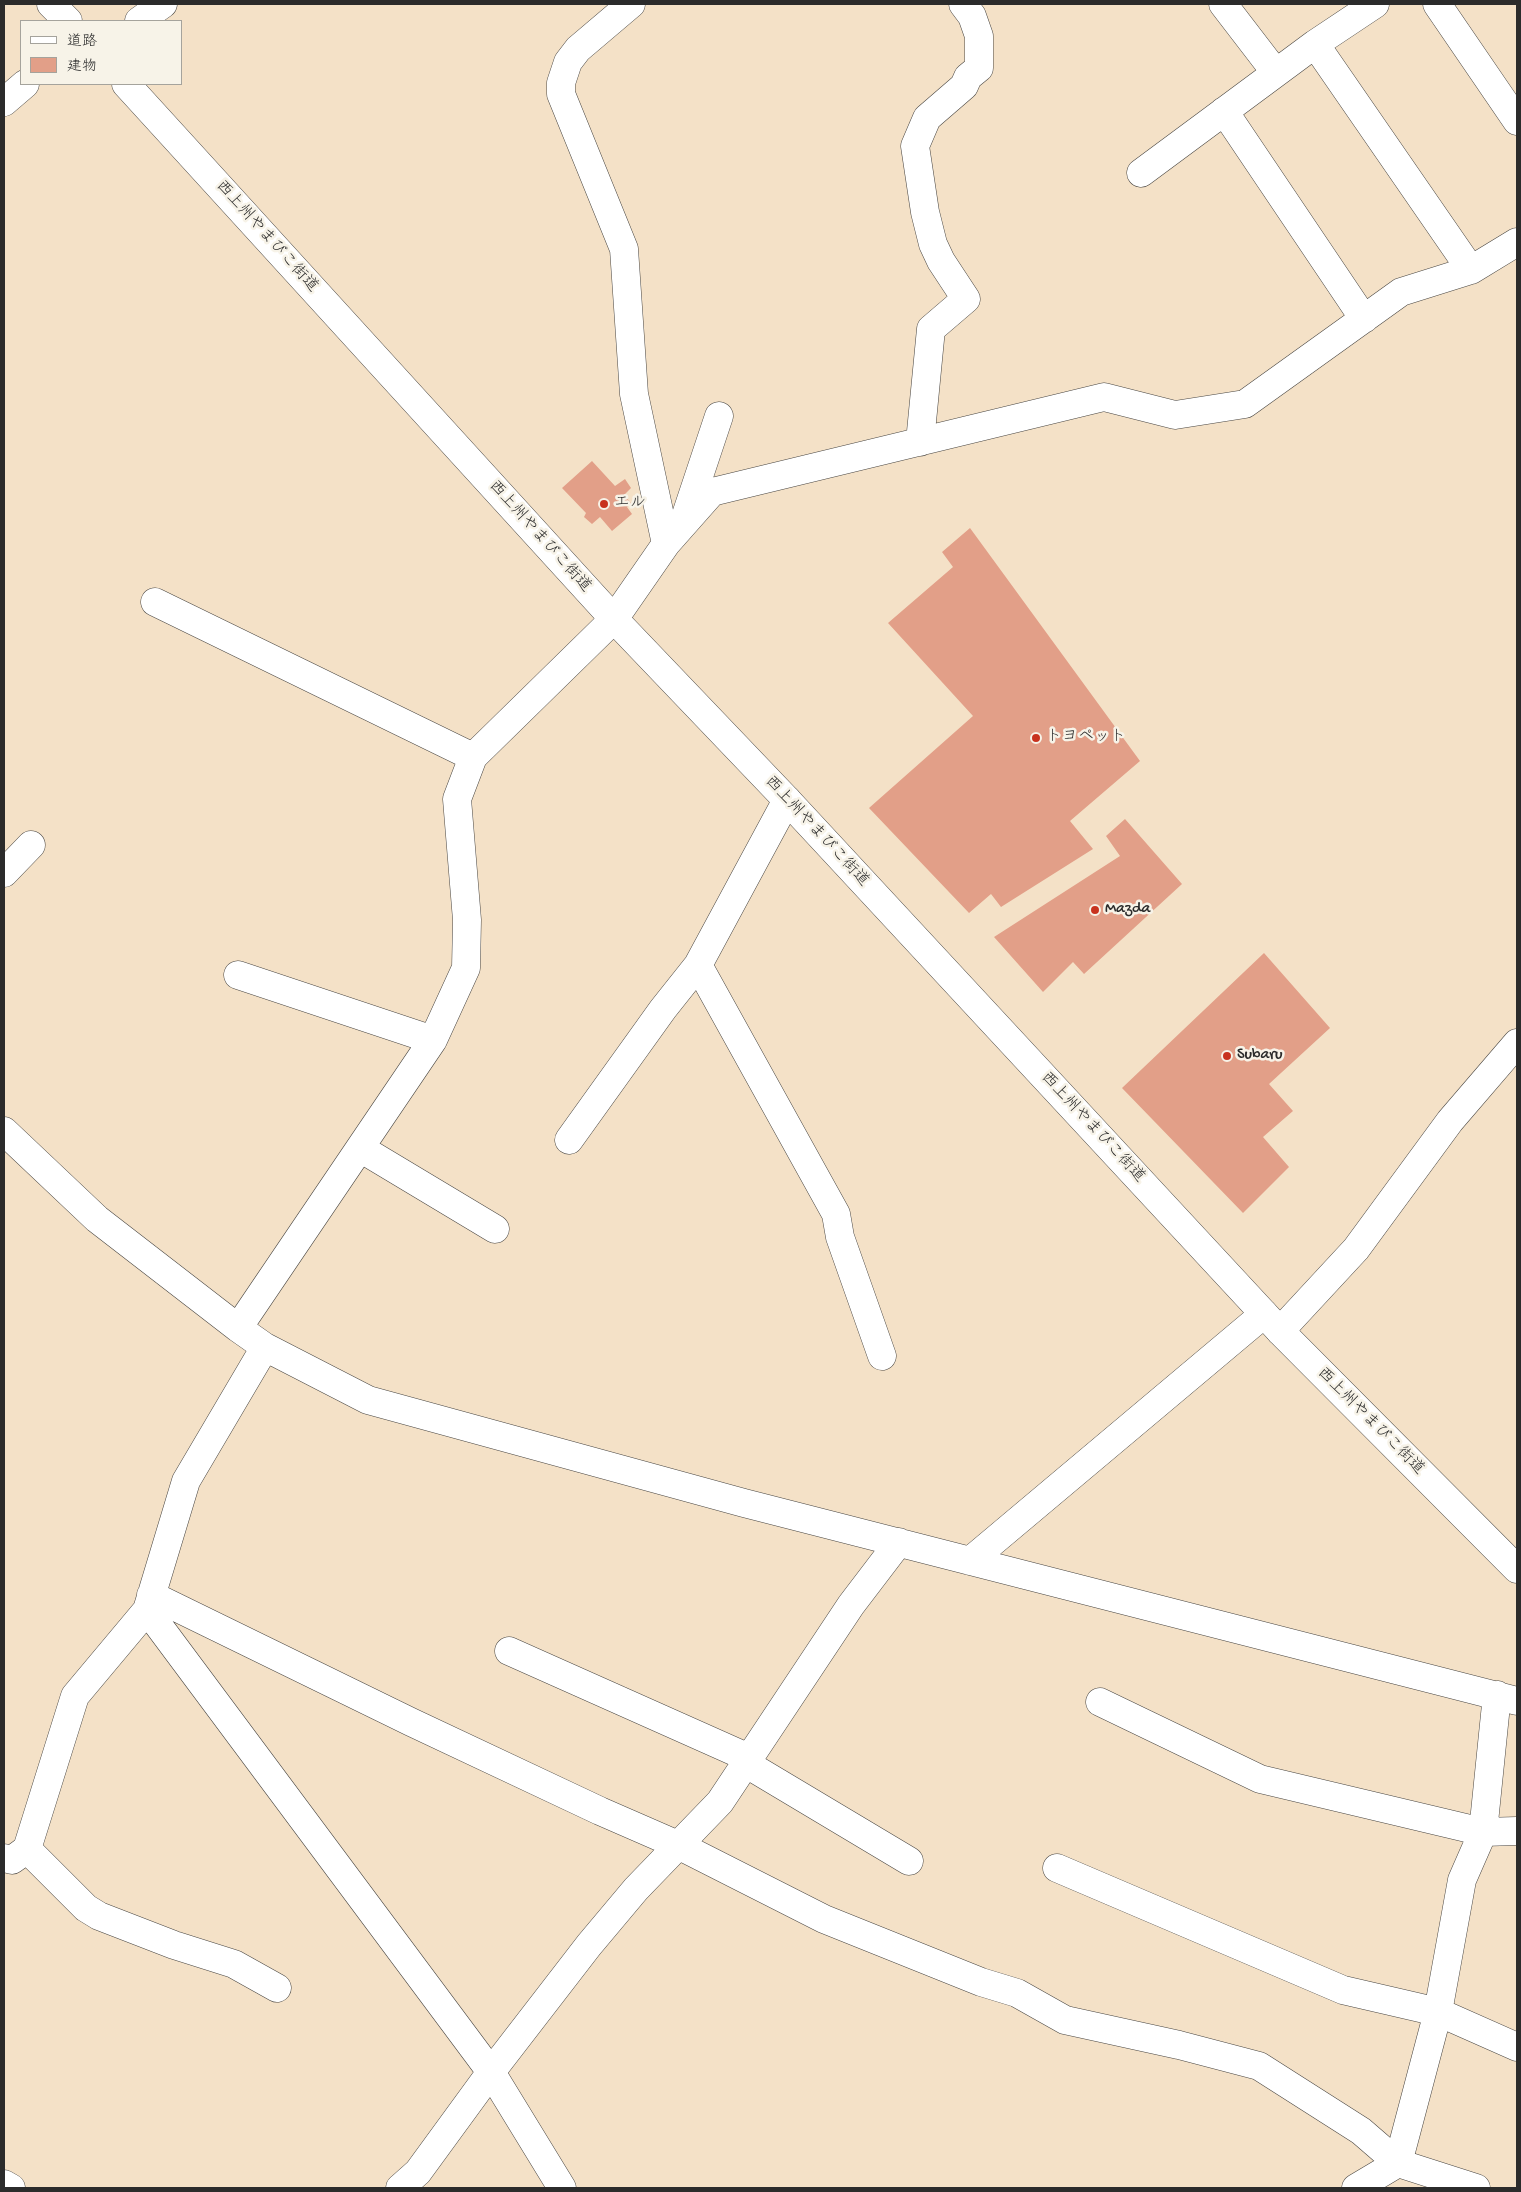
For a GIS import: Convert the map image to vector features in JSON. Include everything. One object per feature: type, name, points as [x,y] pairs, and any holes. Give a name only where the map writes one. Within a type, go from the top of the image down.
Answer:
[{"type":"main road","points":[[51,4],[67,20]]},
{"type":"main road","points":[[140,20],[163,4]]},
{"type":"main road","points":[[631,4],[578,49],[568,62],[561,83],[561,94],[624,249],[634,394],[674,535]]},
{"type":"main road","points":[[920,442],[931,329],[966,299],[941,261],[933,244],[925,212],[915,146],[927,118],[964,86],[968,77],[979,68],[979,36],[972,16],[964,4]]},
{"type":"main road","points":[[1223,4],[1276,73]]},
{"type":"main road","points":[[1141,173],[1315,44],[1375,4]]},
{"type":"main road","points":[[1437,4],[1517,121]]},
{"type":"main road","points":[[1315,44],[1471,270]]},
{"type":"main road","points":[[4,102],[24,85]]},
{"type":"main road","name":"西上州やまびこ街道","points":[[127,85],[614,619],[787,800],[1272,1322],[1517,1569]]},
{"type":"main road","points":[[1224,111],[1364,319]]},
{"type":"main road","points":[[238,1328],[433,1040],[466,968],[467,920],[457,799],[473,757],[614,619],[674,535],[712,492],[1104,398],[1175,415],[1245,404],[1401,292],[1471,270],[1517,242]]},
{"type":"main road","points":[[674,535],[719,416]]},
{"type":"main road","points":[[155,602],[473,757]]},
{"type":"main road","points":[[569,1140],[658,1016],[698,965],[787,800]]},
{"type":"main road","points":[[4,872],[31,845]]},
{"type":"main road","points":[[698,965],[836,1214],[840,1237],[882,1356]]},
{"type":"main road","points":[[238,975],[433,1040]]},
{"type":"main road","points":[[970,1561],[1272,1322],[1356,1249],[1450,1121],[1517,1043]]},
{"type":"main road","points":[[4,1131],[97,1219],[238,1328],[265,1347],[368,1400],[744,1503],[1507,1698],[1484,1832],[1462,1880],[1408,2172]]},
{"type":"main road","points":[[360,1148],[495,1229]]},
{"type":"main road","points":[[265,1347],[186,1481],[149,1603],[75,1696],[16,1854],[99,1916],[174,1945],[234,1964],[277,1988]]},
{"type":"main road","points":[[400,2188],[418,2172],[491,2072],[595,1938],[636,1889],[720,1802],[851,1605],[898,1542]]},
{"type":"main road","points":[[149,1603],[411,1722],[600,1811],[678,1845],[824,1919],[982,1982],[1017,1993],[1065,2020],[1179,2045],[1259,2066],[1361,2132],[1408,2172],[1476,2188]]},
{"type":"main road","points":[[149,1603],[491,2072],[562,2188]]},
{"type":"main road","points":[[508,1651],[747,1760],[909,1861]]},
{"type":"main road","points":[[1100,1702],[1260,1779],[1484,1832],[1517,1831]]},
{"type":"main road","points":[[1057,1868],[1342,1990],[1438,2012],[1517,2047]]},
{"type":"main road","points":[[1356,2188],[1408,2172]]},
{"type":"main road","points":[[4,2184],[11,2188]]},
{"type":"building","points":[[592,461],[615,486],[625,479],[631,488],[624,495],[631,503],[627,507],[632,514],[612,531],[600,517],[592,524],[584,517],[586,513],[562,488]]},
{"type":"building","name":"トヨペット","points":[[970,528],[1140,761],[1070,821],[1093,849],[1001,907],[991,894],[969,913],[869,808],[973,716],[888,623],[953,567],[942,552]]},
{"type":"building","name":"Mazda","points":[[1125,819],[1182,884],[1084,974],[1073,962],[1043,992],[994,937],[1120,856],[1106,836]]},
{"type":"building","name":"Subaru","points":[[1264,953],[1330,1028],[1269,1084],[1293,1111],[1263,1137],[1289,1167],[1243,1213],[1122,1088]]},
{"type":"place","name":"エル","points":[[604,504]]},
{"type":"place","name":"トヨペット","points":[[1036,738]]},
{"type":"place","name":"Mazda","points":[[1095,910]]},
{"type":"place","name":"Subaru","points":[[1227,1056]]}]
